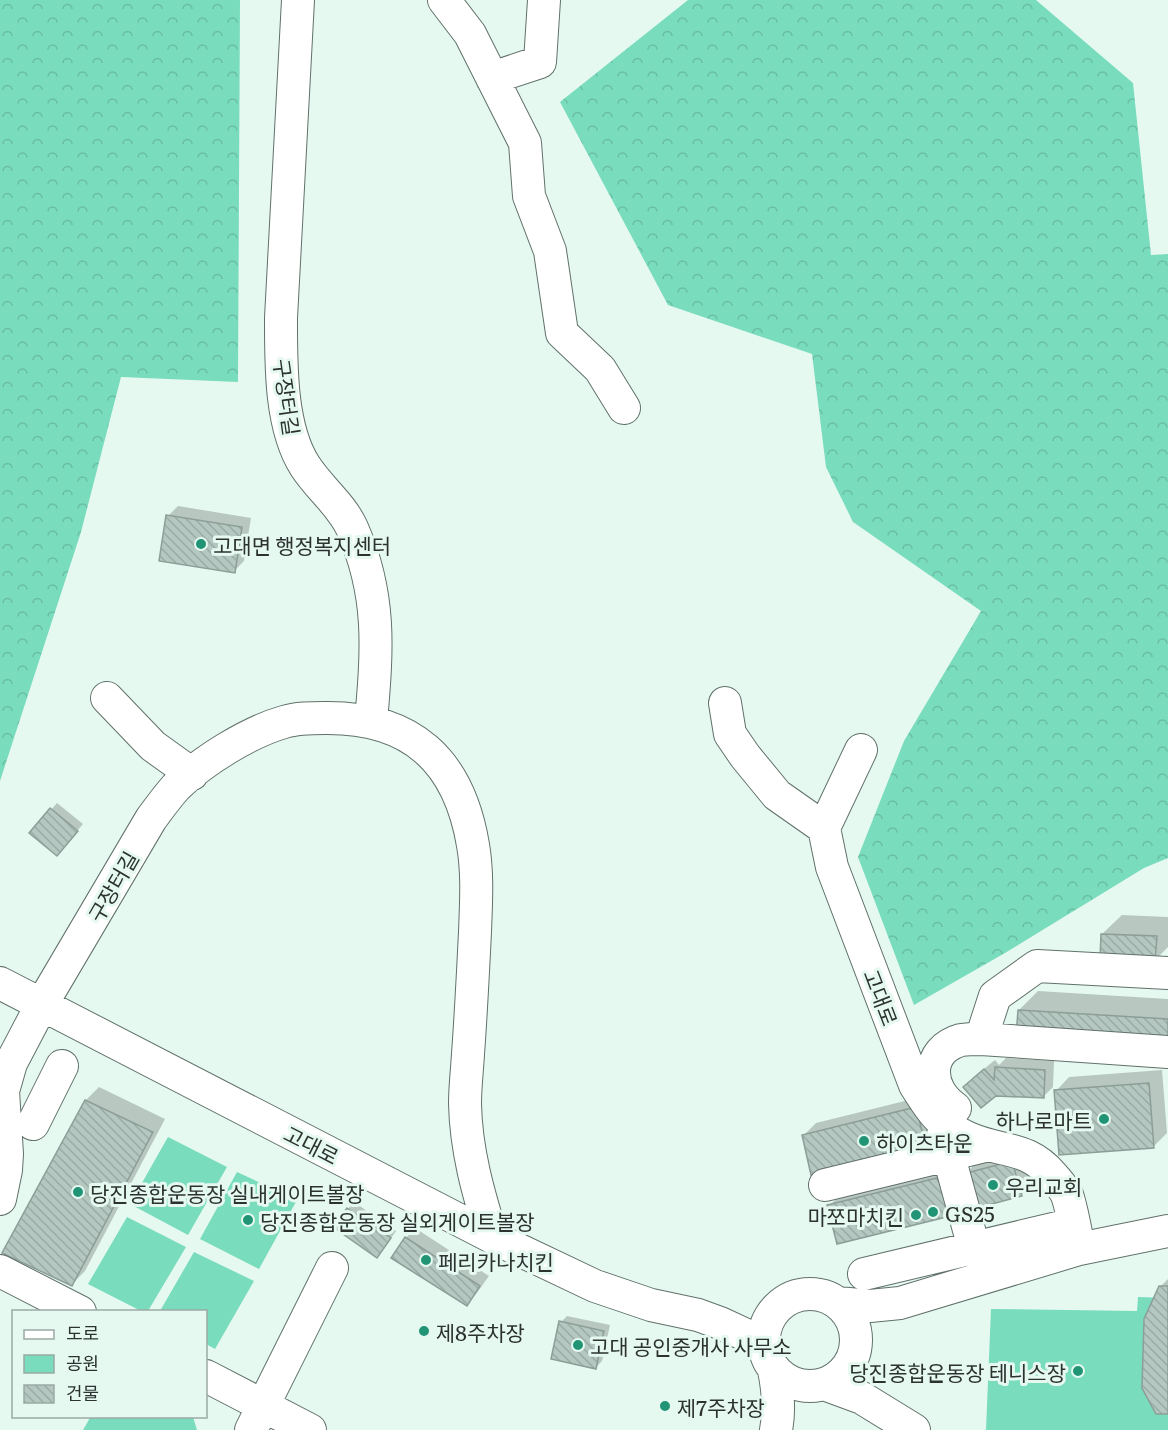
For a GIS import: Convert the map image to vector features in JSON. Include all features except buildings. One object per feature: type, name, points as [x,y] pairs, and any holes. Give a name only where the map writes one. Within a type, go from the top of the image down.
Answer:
[{"type":"street","name":"구장터길","points":[[0,1199],[7,1154],[3,1091],[16,1052],[42,1004],[162,804],[177,787],[211,759],[270,726],[306,718],[350,718],[370,722],[376,637],[374,602],[368,574],[351,527],[340,507],[305,466],[296,449],[281,371],[281,318],[298,0]]},
{"type":"street","points":[[444,0],[470,34],[525,143],[529,196],[550,251],[562,333],[600,369],[624,408]]},
{"type":"street","points":[[492,78],[540,62],[544,0]]},
{"type":"street","points":[[107,698],[153,746],[192,774]]},
{"type":"street","points":[[725,703],[730,734],[745,756],[777,795],[824,828],[861,750]]},
{"type":"street","points":[[370,722],[398,731],[429,751],[441,764],[454,785],[469,827],[473,846],[476,891],[465,1102],[466,1136],[477,1192],[492,1237]]},
{"type":"street","name":"고대로","points":[[824,828],[832,867],[915,1085],[929,1109],[946,1125],[967,1137],[1034,1159],[1043,1166],[1067,1195],[1076,1236]]},
{"type":"street","points":[[981,1039],[995,996],[1037,966],[1168,973]]},
{"type":"street","name":"고대로","points":[[0,983],[492,1237],[595,1286],[651,1305],[698,1315]]},
{"type":"street","points":[[1001,1147],[983,1126],[950,1105],[936,1085],[934,1069],[937,1060],[949,1046],[960,1041],[981,1039],[1168,1052]]},
{"type":"street","points":[[33,1124],[62,1066]]},
{"type":"street","points":[[937,1117],[974,1248]]},
{"type":"street","points":[[825,1185],[948,1154],[1001,1147]]},
{"type":"street","points":[[864,1274],[974,1248],[1076,1236],[1168,1231]]},
{"type":"street","points":[[777,1423],[794,1392],[840,1375],[873,1320],[900,1303],[1076,1236]]},
{"type":"street","points":[[257,1418],[332,1269]]},
{"type":"street","points":[[0,1270],[78,1310]]},
{"type":"street","points":[[698,1315],[739,1311],[781,1303],[800,1295],[813,1294],[838,1303],[852,1319],[854,1326],[854,1350],[861,1385],[880,1410]]},
{"type":"street","points":[[777,1423],[777,1387],[763,1335],[767,1321],[781,1303]]},
{"type":"street","points":[[838,1303],[870,1306],[900,1303]]},
{"type":"street","points":[[698,1315],[728,1326],[769,1356],[790,1383],[814,1385],[862,1398],[914,1430]]},
{"type":"street","points":[[207,1377],[257,1418],[310,1430]]},
{"type":"green space","points":[[0,0],[240,0],[238,382],[121,377],[81,532],[0,781]]},
{"type":"green space","points":[[688,0],[1036,0],[1133,83],[1151,255],[1168,254],[1168,858],[1144,868],[1005,953],[914,1005],[858,857],[904,741],[981,611],[853,522],[826,467],[812,354],[668,305],[560,102]]},
{"type":"green space","name":"당진종합운동장 실외게이트볼장","points":[[168,1137],[227,1167],[188,1235],[130,1204]]},
{"type":"green space","name":"당진종합운동장 실외게이트볼장","points":[[237,1172],[297,1200],[259,1269],[200,1239]]},
{"type":"green space","points":[[127,1217],[186,1247],[149,1310],[139,1310],[88,1284]]},
{"type":"green space","name":"당진종합운동장 실외게이트볼장","points":[[194,1252],[254,1281],[215,1349],[207,1345],[207,1310],[161,1310]]},
{"type":"green space","name":"당진종합운동장 테니스장","points":[[1138,1297],[1168,1298],[1168,1430],[986,1430],[991,1309],[1137,1311]]},
{"type":"green space","points":[[90,1418],[193,1418],[197,1430],[83,1430]]},
{"type":"place","name":"고대면 행정복지센터","points":[[201,544]]},
{"type":"place","name":"하나로마트","points":[[1104,1119]]},
{"type":"place","name":"하이츠타운","points":[[864,1141]]},
{"type":"place","name":"우리교회","points":[[993,1185]]},
{"type":"place","name":"당진종합운동장 실내게이트볼장","points":[[78,1192]]},
{"type":"place","name":"GS25","points":[[933,1212]]},
{"type":"place","name":"마쪼마치킨","points":[[916,1215]]},
{"type":"place","name":"당진종합운동장 실외게이트볼장","points":[[248,1220]]},
{"type":"place","name":"페리카나치킨","points":[[426,1260]]},
{"type":"place","name":"제8주차장","points":[[424,1331]]},
{"type":"place","name":"고대 공인중개사 사무소","points":[[578,1345]]},
{"type":"place","name":"당진종합운동장 테니스장","points":[[1078,1371]]},
{"type":"place","name":"제7주차장","points":[[665,1406]]}]
